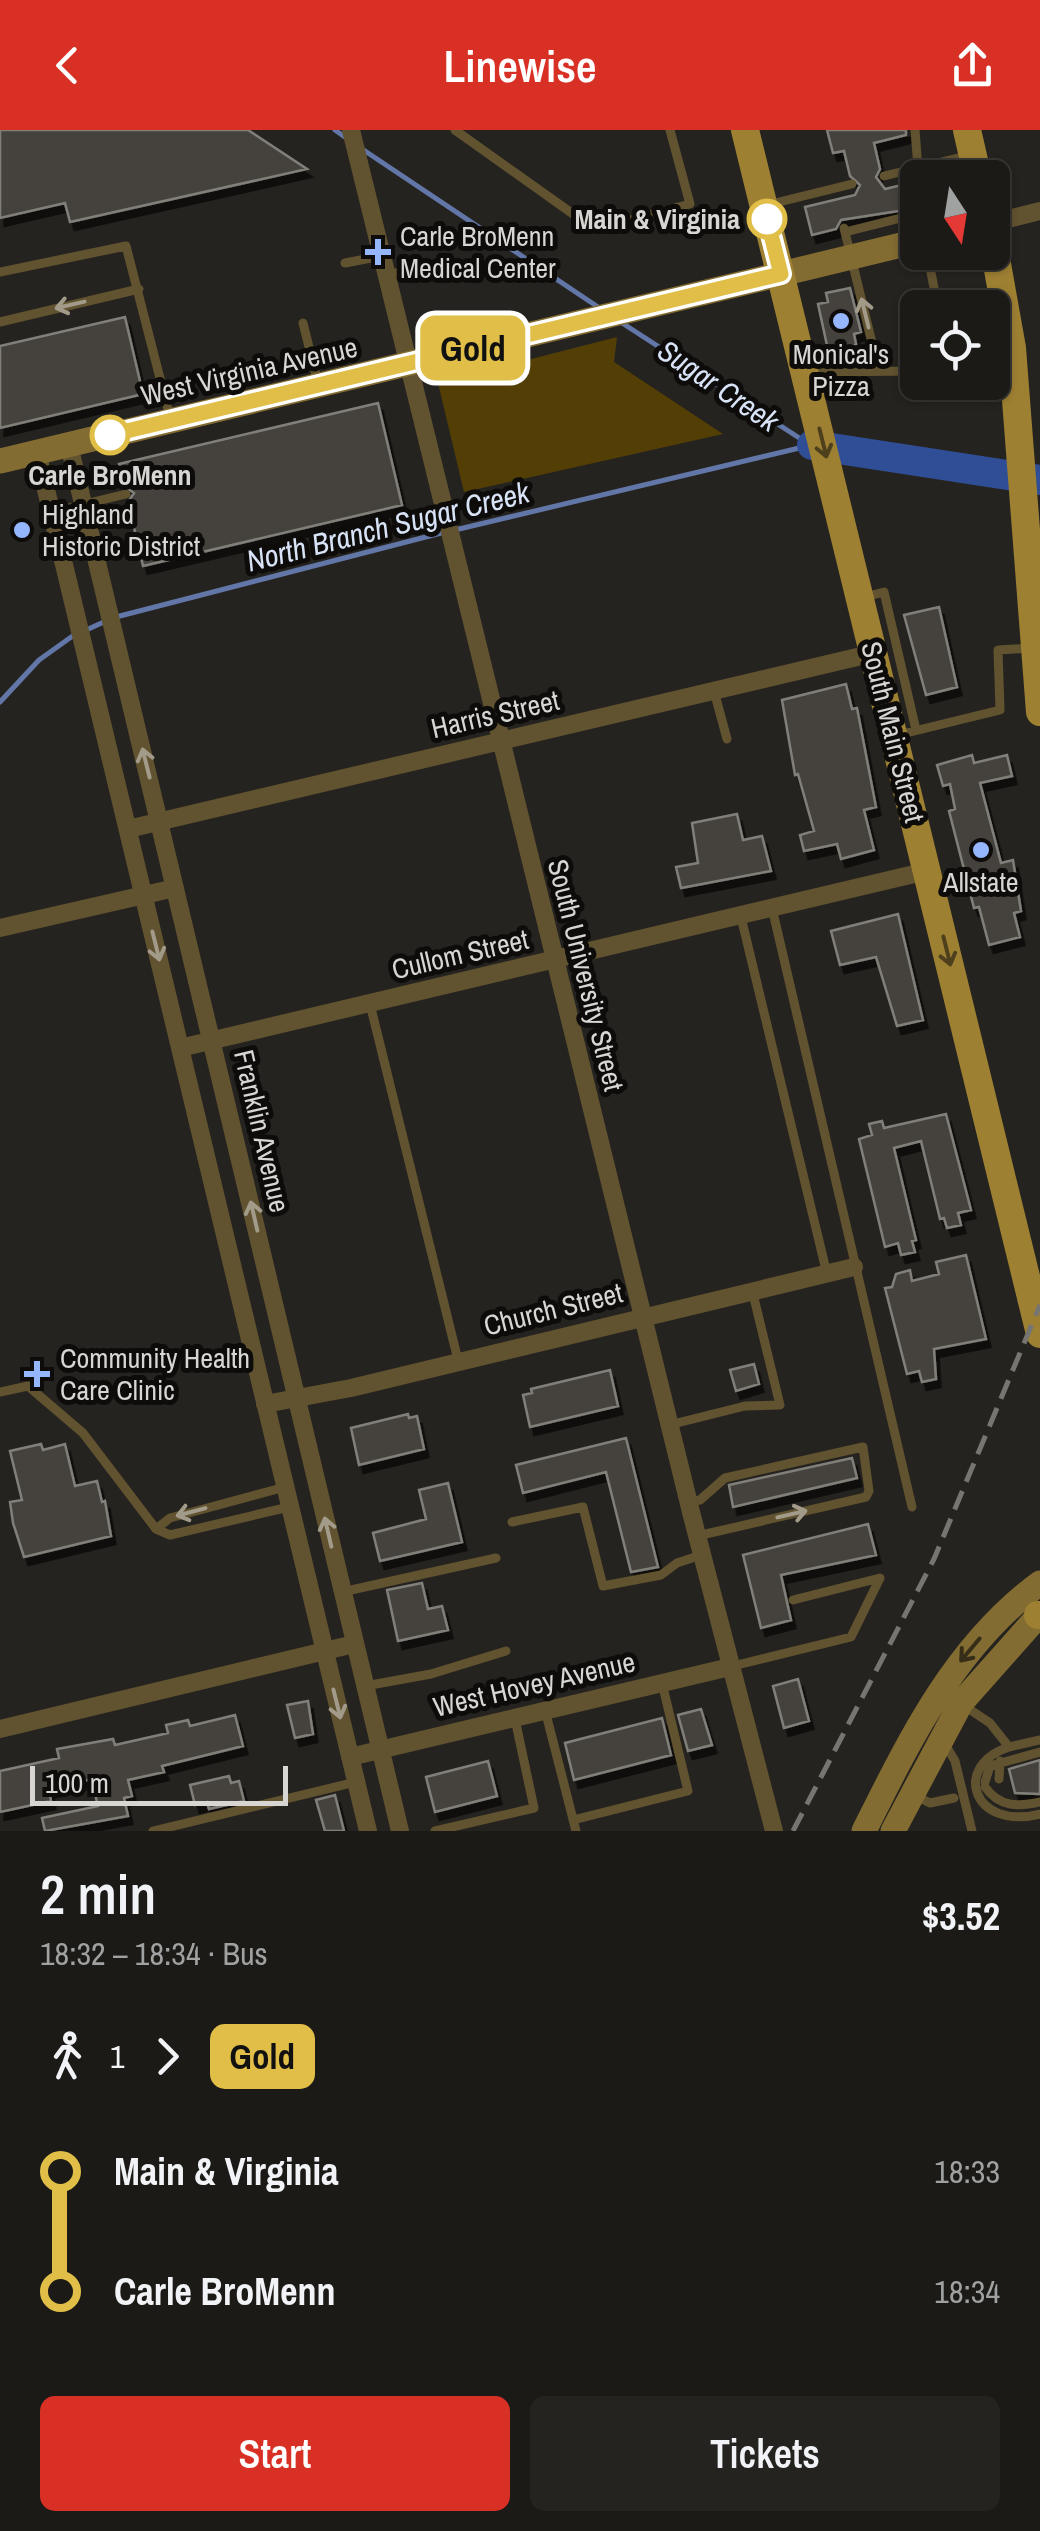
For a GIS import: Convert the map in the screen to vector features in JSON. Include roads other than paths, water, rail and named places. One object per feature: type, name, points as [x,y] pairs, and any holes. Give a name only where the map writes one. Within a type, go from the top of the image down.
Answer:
[{"type":"main road","name":"South Main Street","points":[[745,130],[874,652],[905,733],[927,871],[1040,1334]]},
{"type":"main road","points":[[998,270],[1012,348],[1040,712]]},
{"type":"street","name":"South University Street","points":[[350,130],[688,1502],[774,1831]]},
{"type":"street","points":[[1010,218],[1040,211]]},
{"type":"street","name":"West Virginia Avenue","points":[[0,461],[900,246]]},
{"type":"street","name":"Franklin Avenue","points":[[69,445],[400,1831]]},
{"type":"street","points":[[37,452],[368,1831]]},
{"type":"street","name":"Harris Street","points":[[128,829],[874,652]]},
{"type":"street","name":"Cullom Street","points":[[180,1048],[927,871]]},
{"type":"street","points":[[0,928],[175,888]]},
{"type":"street","name":"Church Street","points":[[265,1404],[297,1400],[854,1268]]},
{"type":"street","points":[[864,1831],[906,1746],[950,1675],[988,1630],[1040,1583]]},
{"type":"street","points":[[892,1831],[960,1703],[1039,1615]]},
{"type":"street","points":[[0,1729],[354,1644]]},
{"type":"street","name":"West Hovey Avenue","points":[[350,1757],[730,1667]]},
{"type":"lane","points":[[455,130],[594,229],[690,204],[670,130]]},
{"type":"lane","points":[[916,130],[918,160]]},
{"type":"lane","points":[[884,176],[900,177]]},
{"type":"lane","points":[[764,205],[836,194],[852,184]]},
{"type":"lane","points":[[874,370],[844,230],[900,217]]},
{"type":"lane","points":[[0,272],[115,246],[130,251],[171,420]]},
{"type":"lane","points":[[346,262],[381,256]]},
{"type":"lane","points":[[386,276],[422,266]]},
{"type":"lane","points":[[0,322],[139,289]]},
{"type":"lane","points":[[303,322],[318,385]]},
{"type":"lane","points":[[807,378],[900,370]]},
{"type":"lane","points":[[52,512],[126,494]]},
{"type":"lane","points":[[861,598],[884,592],[905,733],[1000,710],[998,650],[1036,648]]},
{"type":"lane","points":[[714,690],[727,739]]},
{"type":"lane","points":[[772,908],[912,1508]]},
{"type":"lane","points":[[740,915],[826,1274]]},
{"type":"lane","points":[[370,1003],[458,1360]]},
{"type":"lane","points":[[669,1425],[745,1406],[780,1405],[752,1290]]},
{"type":"lane","points":[[0,1392],[28,1386],[83,1433],[156,1530],[170,1535],[290,1506]]},
{"type":"lane","points":[[512,1522],[583,1507],[603,1586],[661,1574],[699,1546],[866,1497],[869,1491],[863,1448],[726,1478],[700,1500],[688,1502]]},
{"type":"lane","points":[[156,1530],[170,1518],[285,1487]]},
{"type":"lane","points":[[342,1592],[496,1558]]},
{"type":"lane","points":[[730,1667],[850,1638],[880,1578],[792,1600]]},
{"type":"lane","points":[[365,1686],[431,1674],[506,1651]]},
{"type":"lane","points":[[545,1710],[574,1826],[688,1791],[662,1683]]},
{"type":"lane","points":[[960,1703],[990,1723],[1009,1747]]},
{"type":"lane","points":[[436,1831],[534,1808],[514,1717]]},
{"type":"lane","points":[[940,1739],[956,1761],[972,1831]]},
{"type":"lane","points":[[1040,1740],[991,1753],[980,1765],[976,1786],[992,1813],[1016,1821],[1040,1814]]},
{"type":"lane","points":[[1040,1752],[990,1766],[985,1785],[1002,1801],[1021,1806],[1040,1802]]},
{"type":"lane","points":[[1000,1761],[1002,1801]]},
{"type":"lane","points":[[154,1831],[356,1782]]},
{"type":"lane","points":[[911,1794],[930,1804],[954,1798]]},
{"type":"waterway","name":"Sugar Creek","points":[[335,130],[349,140]]},
{"type":"waterway","name":"Sugar Creek","points":[[362,149],[598,307]]},
{"type":"waterway","name":"Sugar Creek","points":[[619,321],[807,443]]},
{"type":"waterway","name":"North Branch Sugar Creek","points":[[455,530],[812,445]]},
{"type":"waterway","name":"Sugar Creek","points":[[812,445],[1040,480]]},
{"type":"waterway","name":"North Branch Sugar Creek","points":[[116,617],[445,532]]},
{"type":"waterway","name":"North Branch Sugar Creek","points":[[84,631],[106,621]]},
{"type":"waterway","name":"North Branch Sugar Creek","points":[[0,702],[39,660],[74,635]]},
{"type":"railway","points":[[793,1831],[934,1559],[1040,1305]]},
{"type":"place","name":"Main & Virginia","points":[[767,219]]},
{"type":"place","name":"Carle BroMenn Medical Center","points":[[378,252]]},
{"type":"place","name":"Monical's Pizza","points":[[841,321]]},
{"type":"place","name":"Carle BroMenn","points":[[110,435]]},
{"type":"place","name":"Highland Historic District","points":[[22,530]]},
{"type":"place","name":"Allstate","points":[[981,850]]},
{"type":"place","name":"Community Health Care Clinic","points":[[37,1374]]}]
